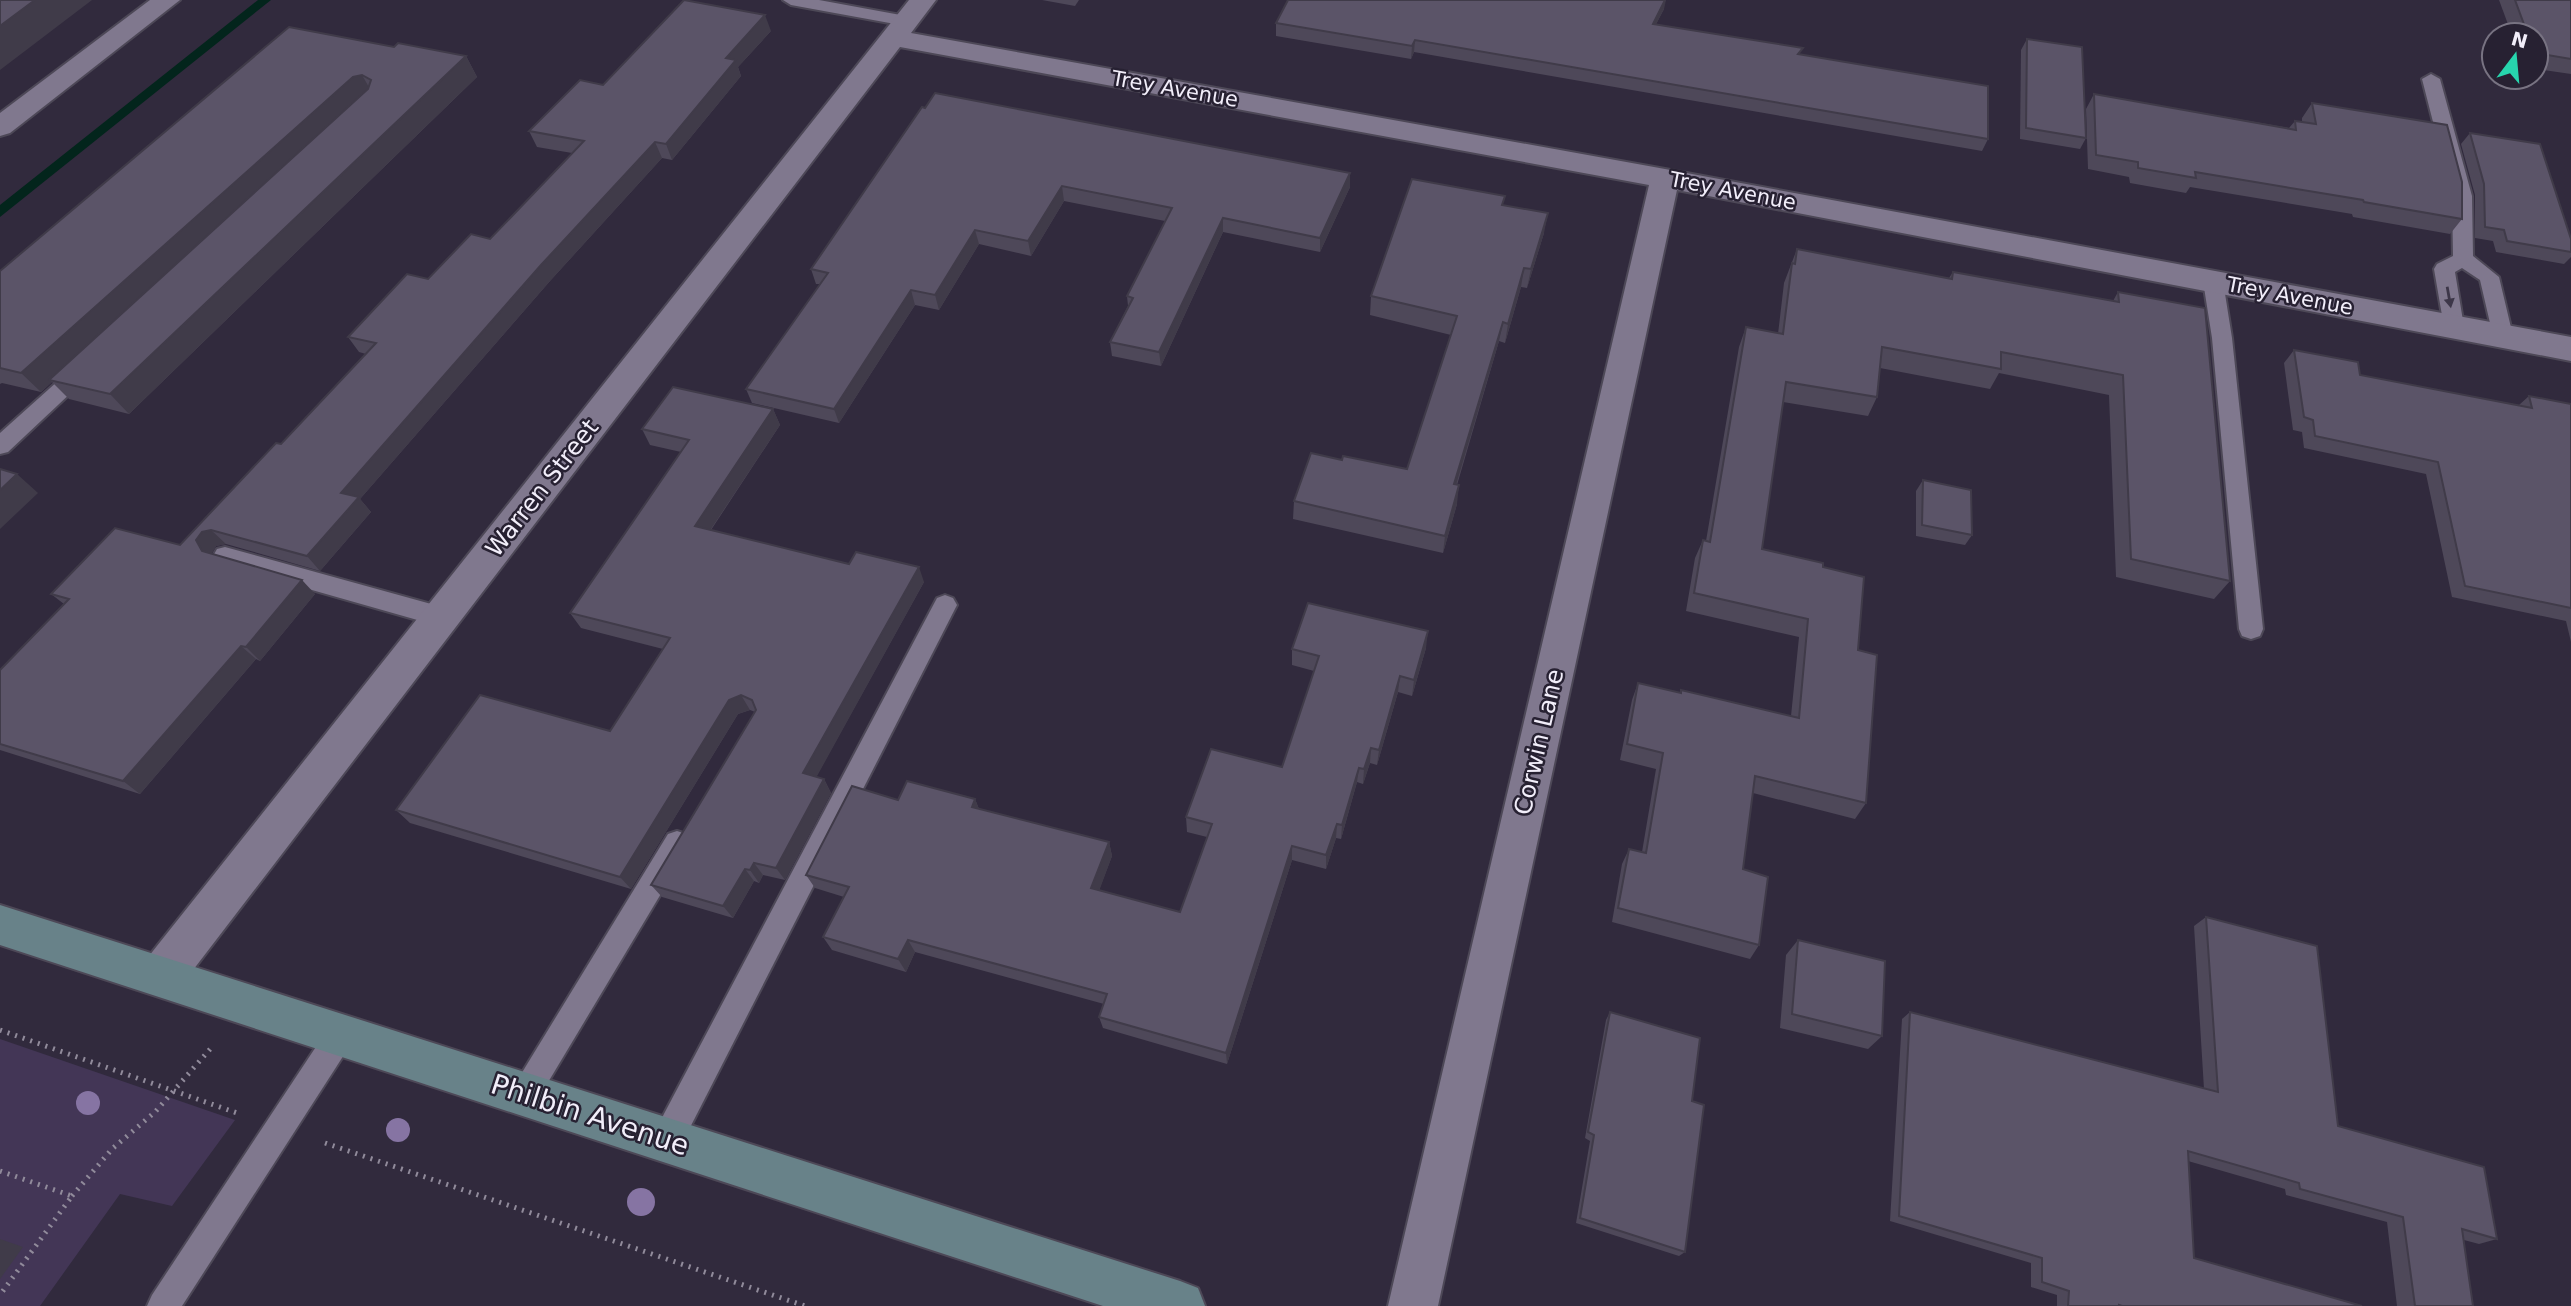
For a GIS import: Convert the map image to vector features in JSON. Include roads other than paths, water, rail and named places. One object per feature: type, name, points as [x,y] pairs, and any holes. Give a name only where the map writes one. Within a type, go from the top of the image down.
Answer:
[{"type":"street","points":[[0,127],[167,0]]},
{"type":"street","name":"Trey Avenue","points":[[907,20],[1665,178],[2571,349]]},
{"type":"street","name":"Warren Street","points":[[161,976],[907,20]]},
{"type":"street","name":"Corwin Lane","points":[[1413,1306],[1665,178]]},
{"type":"street","name":"Philbin Avenue","points":[[0,925],[667,1140],[1151,1302]]},
{"type":"lane","points":[[791,0],[907,20]]},
{"type":"lane","points":[[2431,79],[2462,196],[2463,259]]},
{"type":"lane","points":[[2454,327],[2444,270],[2463,259]]},
{"type":"lane","points":[[2463,259],[2490,277],[2503,336]]},
{"type":"lane","points":[[2213,281],[2222,338],[2251,629]]},
{"type":"lane","points":[[0,446],[101,353]]},
{"type":"lane","points":[[225,556],[442,617]]},
{"type":"lane","points":[[667,1140],[944,605]]},
{"type":"lane","points":[[525,1094],[691,818]]},
{"type":"lane","points":[[163,1306],[341,1034]]},
{"type":"waterway","points":[[0,212],[265,0]]}]
